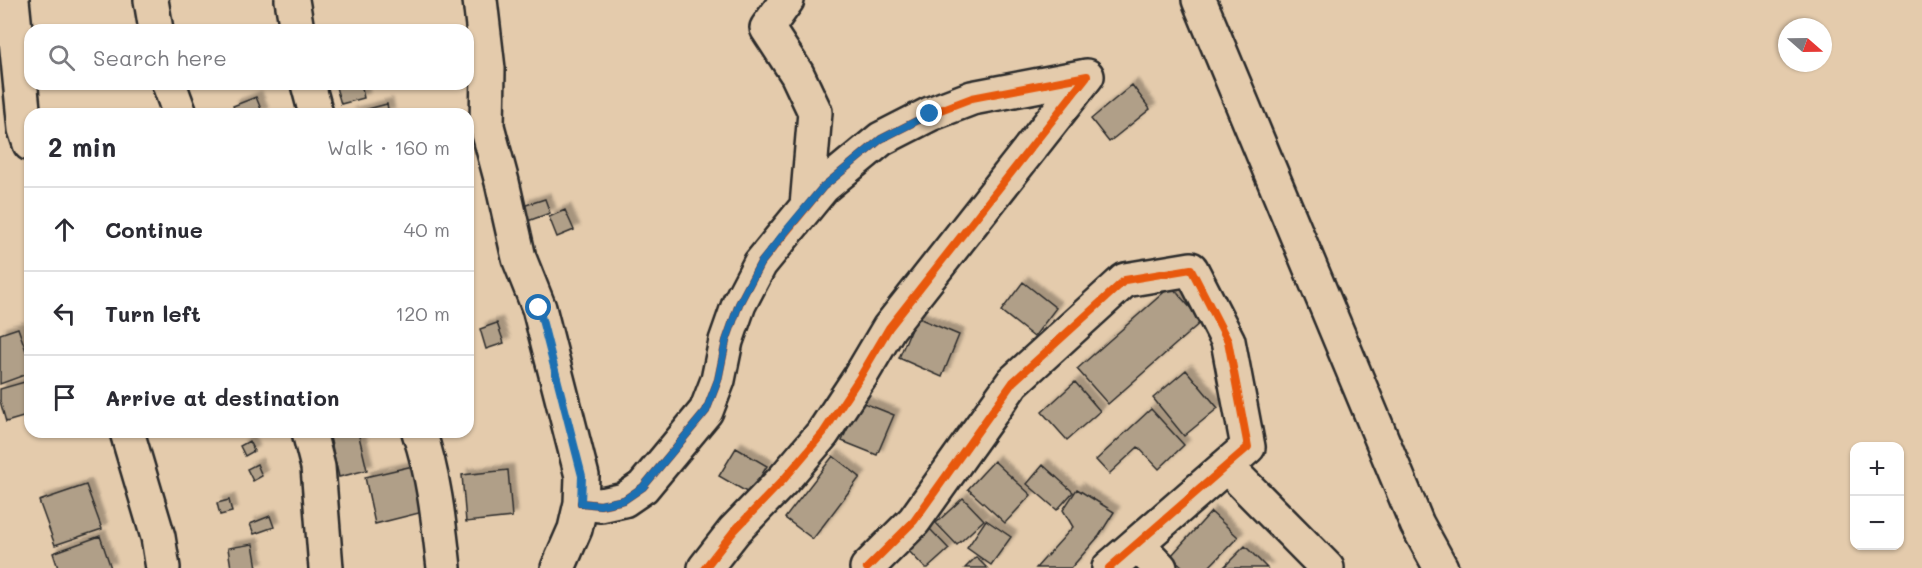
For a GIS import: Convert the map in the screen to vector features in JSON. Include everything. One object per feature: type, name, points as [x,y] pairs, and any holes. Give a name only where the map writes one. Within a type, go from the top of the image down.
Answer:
[{"type":"street","points":[[151,0],[155,24]]},
{"type":"street","points":[[292,0],[296,24]]},
{"type":"street","points":[[480,0],[488,69],[487,126],[519,258],[539,308],[582,476],[581,503],[575,528],[558,568]]},
{"type":"street","points":[[787,0],[767,28],[797,74],[815,112],[807,206]]},
{"type":"street","points":[[1199,0],[1417,524],[1441,568]]},
{"type":"street","points":[[9,16],[24,122]]},
{"type":"street","points":[[581,503],[600,505],[624,500],[643,487],[706,411],[718,380],[726,341],[739,304],[760,264],[823,187],[881,139],[930,114],[972,98],[1087,76],[889,328],[823,433],[784,479],[734,531],[705,568]]},
{"type":"street","points":[[171,90],[178,108]]},
{"type":"street","points":[[310,90],[314,108]]},
{"type":"street","points":[[867,568],[914,521],[1013,382],[1125,280],[1191,268],[1228,341],[1248,447],[1109,568]]},
{"type":"street","points":[[129,438],[158,537],[163,568]]},
{"type":"street","points":[[311,438],[318,466],[326,568]]},
{"type":"street","points":[[420,438],[439,520],[444,568]]},
{"type":"street","points":[[1226,466],[1327,568]]},
{"type":"street","points":[[1137,544],[1160,568]]},
{"type":"building","points":[[1132,85],[1150,109],[1109,142],[1091,119]]},
{"type":"building","points":[[337,90],[362,90],[364,98],[341,104]]},
{"type":"building","points":[[256,97],[261,108],[234,108],[233,106]]},
{"type":"building","points":[[387,104],[388,108],[372,108]]},
{"type":"building","points":[[545,199],[550,213],[528,221],[523,206]]},
{"type":"building","points":[[565,210],[574,230],[557,237],[549,217]]},
{"type":"building","points":[[1023,282],[1056,308],[1034,337],[1001,311]]},
{"type":"building","points":[[1171,286],[1202,321],[1108,404],[1077,369]]},
{"type":"building","points":[[916,317],[959,335],[942,377],[899,358]]},
{"type":"building","points":[[497,323],[504,343],[486,349],[480,329]]},
{"type":"building","points":[[18,328],[24,345],[24,375],[0,384],[0,334]]},
{"type":"building","points":[[1186,370],[1218,408],[1184,436],[1153,398]]},
{"type":"building","points":[[24,382],[24,417],[6,422],[0,401],[0,389]]},
{"type":"building","points":[[1075,382],[1100,411],[1067,440],[1042,412]]},
{"type":"building","points":[[859,401],[894,415],[877,455],[842,441]]},
{"type":"building","points":[[1151,409],[1184,445],[1159,469],[1138,447],[1109,474],[1096,460]]},
{"type":"building","points":[[330,438],[359,438],[367,470],[339,477]]},
{"type":"building","points":[[249,441],[254,451],[245,456],[240,446]]},
{"type":"building","points":[[736,448],[767,466],[750,494],[719,476]]},
{"type":"building","points":[[833,456],[860,477],[813,539],[785,518]]},
{"type":"building","points":[[994,461],[1031,495],[1005,523],[968,489]]},
{"type":"building","points":[[257,464],[262,476],[253,481],[247,469]]},
{"type":"building","points":[[1043,465],[1073,492],[1057,510],[1027,484]]},
{"type":"building","points":[[413,466],[423,512],[375,524],[365,477]]},
{"type":"building","points":[[508,470],[512,517],[466,522],[462,475]]},
{"type":"building","points":[[86,485],[102,529],[55,545],[39,501]]},
{"type":"building","points":[[1077,489],[1114,512],[1099,536],[1071,568],[1036,568],[1073,527],[1063,510]]},
{"type":"building","points":[[963,498],[984,520],[957,545],[936,523]]},
{"type":"building","points":[[229,500],[232,512],[220,515],[217,503]]},
{"type":"building","points":[[1211,512],[1238,537],[1208,568],[1184,568],[1171,556]]},
{"type":"building","points":[[270,516],[274,527],[254,534],[250,524]]},
{"type":"building","points":[[986,520],[1011,537],[991,565],[967,548]]},
{"type":"building","points":[[929,528],[949,549],[928,568],[925,568],[907,549]]},
{"type":"building","points":[[100,536],[111,568],[58,568],[53,553]]},
{"type":"building","points":[[253,544],[257,568],[231,568],[228,548]]},
{"type":"building","points":[[1245,546],[1267,568],[1223,568]]},
{"type":"building","points":[[976,557],[987,568],[965,568]]},
{"type":"cycle path","points":[[581,503],[601,505],[624,500],[643,487],[706,411],[718,380],[726,341],[739,304],[760,264],[823,187],[881,139],[930,114],[972,98],[1087,76],[889,328],[823,433],[784,479],[734,531],[705,568]]},
{"type":"cycle path","points":[[867,568],[914,521],[1013,382],[1125,280],[1191,269],[1228,341],[1248,447],[1109,568]]},
{"type":"route","points":[[539,308],[582,476],[581,503],[600,505],[624,500],[643,487],[706,411],[718,380],[726,341],[739,304],[760,264],[823,187],[881,139],[930,114]]}]
